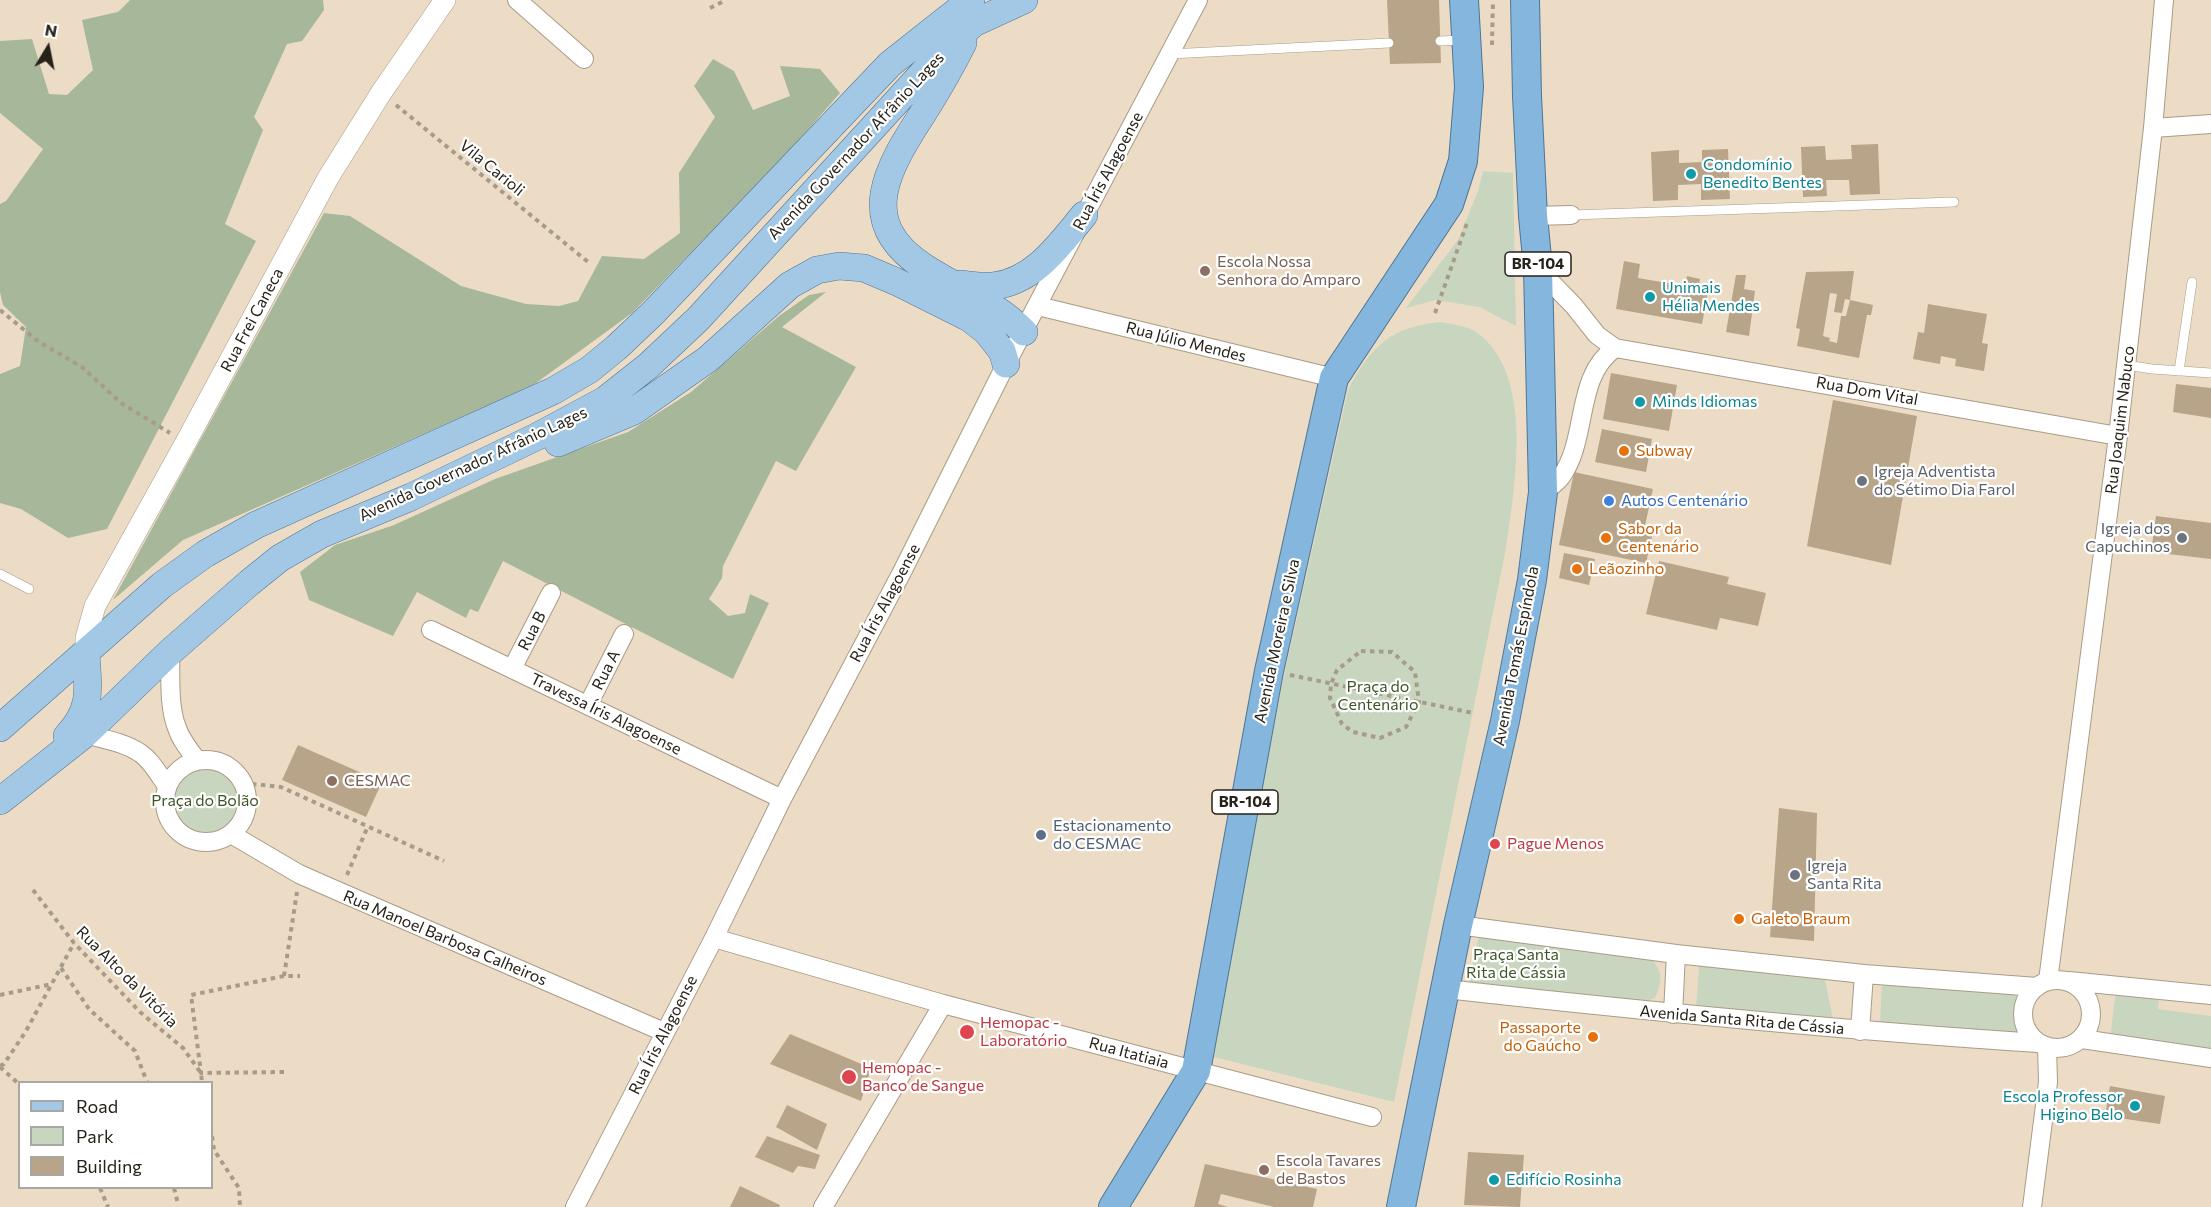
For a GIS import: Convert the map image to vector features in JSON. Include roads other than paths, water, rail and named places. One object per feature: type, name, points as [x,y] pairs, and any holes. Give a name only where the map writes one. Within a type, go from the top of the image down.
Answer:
[{"type":"highway","name":"Avenida Moreira e Silva","points":[[1113,1207],[1196,1071],[1269,671],[1334,378],[1449,204],[1463,161],[1469,87],[1453,40],[1464,0]]},
{"type":"highway","name":"Avenida Tomás Espíndola","points":[[1401,1207],[1458,925],[1505,720],[1532,580],[1543,492],[1538,269],[1527,96],[1525,0]]},
{"type":"main road","points":[[890,64],[949,0]]},
{"type":"main road","name":"Avenida Governador Afrânio Lages","points":[[0,728],[162,585],[205,555],[266,521],[553,391],[589,370],[653,313],[890,64],[972,12],[1024,0]]},
{"type":"main road","points":[[972,12],[945,77],[890,169],[883,207],[886,226],[897,246],[925,267],[993,306],[1024,332]]},
{"type":"main road","name":"Avenida Governador Afrânio Lages","points":[[10,793],[85,734],[170,652],[280,558],[322,534],[411,497],[536,437],[605,400],[648,366],[698,319],[934,60],[972,12]]},
{"type":"main road","points":[[956,284],[994,286],[1018,279],[1049,258],[1084,216]]},
{"type":"main road","points":[[484,462],[550,447],[634,411],[708,360],[790,285],[817,270],[839,266],[864,268],[897,282],[969,318],[986,331],[1002,351],[1006,364]]},
{"type":"main road","points":[[10,793],[74,729],[83,716],[87,706],[86,653]]},
{"type":"street","name":"Rua Frei Caneca","points":[[86,653],[86,638],[94,606],[186,442],[328,178],[381,93],[445,0]]},
{"type":"street","points":[[517,0],[584,59]]},
{"type":"street","name":"Rua Íris Alagoense","points":[[575,1207],[714,938],[782,799],[902,572],[1006,364],[1198,0]]},
{"type":"street","name":"Rua Joaquim Nabuco","points":[[2042,984],[2118,436],[2153,128],[2164,0]]},
{"type":"street","points":[[2153,128],[2211,124]]},
{"type":"street","points":[[1533,216],[1571,215]]},
{"type":"street","points":[[1538,269],[1574,306],[1597,335],[1615,348],[1597,365],[1584,403],[1577,437],[1561,476],[1543,492]]},
{"type":"street","name":"Rua Júlio Mendes","points":[[1038,306],[1334,378]]},
{"type":"street","name":"Rua Dom Vital","points":[[1615,348],[2118,436]]},
{"type":"street","name":"Rua B","points":[[512,669],[551,593]]},
{"type":"street","name":"Travessa Íris Alagoense","points":[[431,630],[782,799]]},
{"type":"street","name":"Rua A","points":[[588,705],[624,634]]},
{"type":"street","points":[[170,652],[173,716],[182,740],[197,760]]},
{"type":"street","points":[[85,734],[140,753],[152,764],[167,786]]},
{"type":"street","points":[[197,760],[211,760],[235,771],[243,783],[248,801],[243,819],[231,834],[219,840],[206,842],[193,840],[181,834],[171,824],[166,812],[164,799],[167,786],[179,769],[197,760]]},
{"type":"street","name":"Rua Manoel Barbosa Calheiros","points":[[231,834],[299,874],[664,1032]]},
{"type":"street","points":[[1458,925],[1676,954],[1864,974],[2042,984],[2067,981],[2211,995]]},
{"type":"street","name":"Rua Itatiaia","points":[[714,938],[943,1004],[1372,1117]]},
{"type":"street","points":[[1673,1014],[1676,954]]},
{"type":"street","points":[[1860,1031],[1864,974]]},
{"type":"street","points":[[2067,981],[2084,992],[2090,1001],[2091,1021],[2082,1039]]},
{"type":"street","points":[[2042,984],[2029,994],[2022,1015],[2025,1026],[2049,1046]]},
{"type":"street","name":"Avenida Santa Rita de Cássia","points":[[1446,989],[1673,1014],[2049,1046]]},
{"type":"street","points":[[823,1207],[943,1004]]},
{"type":"street","points":[[2049,1046],[2082,1039],[2211,1058]]},
{"type":"street","points":[[2032,1207],[2048,1082],[2049,1046]]},
{"type":"lane","points":[[1169,54],[1389,43]]},
{"type":"lane","points":[[1571,215],[1954,202]]},
{"type":"lane","points":[[2179,371],[2192,282]]},
{"type":"lane","points":[[2126,365],[2211,373]]},
{"type":"lane","points":[[0,574],[29,589]]},
{"type":"place","name":"Condomínio Benedito Bentes","points":[[1691,174]]},
{"type":"place","name":"Escola Nossa Senhora do Amparo","points":[[1205,271]]},
{"type":"place","name":"Unimais Hélia Mendes","points":[[1650,297]]},
{"type":"place","name":"Minds Idiomas","points":[[1640,402]]},
{"type":"place","name":"Subway","points":[[1624,451]]},
{"type":"place","name":"Igreja Adventista do Sétimo Dia Farol","points":[[1862,481]]},
{"type":"place","name":"Autos Centenário","points":[[1609,501]]},
{"type":"place","name":"Sabor da Centenário","points":[[1606,538]]},
{"type":"place","name":"Igreja dos Capuchinos","points":[[2182,538]]},
{"type":"place","name":"Leãozinho","points":[[1577,569]]},
{"type":"place","name":"CESMAC","points":[[332,781]]},
{"type":"place","name":"Estacionamento do CESMAC","points":[[1041,835]]},
{"type":"place","name":"Pague Menos","points":[[1495,844]]},
{"type":"place","name":"Igreja Santa Rita","points":[[1795,875]]},
{"type":"place","name":"Galeto Braum","points":[[1739,919]]},
{"type":"place","name":"Hemopac - Laboratório","points":[[967,1032]]},
{"type":"place","name":"Passaporte do Gaúcho","points":[[1593,1037]]},
{"type":"place","name":"Hemopac - Banco de Sangue","points":[[849,1077]]},
{"type":"place","name":"Escola Professor Higino Belo","points":[[2135,1106]]},
{"type":"place","name":"Escola Tavares de Bastos","points":[[1264,1170]]},
{"type":"place","name":"Edifício Rosinha","points":[[1494,1180]]},
{"type":"park label","name":"Praça do Centenário","points":[[1378,696]]},
{"type":"park label","name":"Praça do Bolão","points":[[205,801]]},
{"type":"park label","name":"Praça Santa Rita de Cássia","points":[[1516,964]]}]
